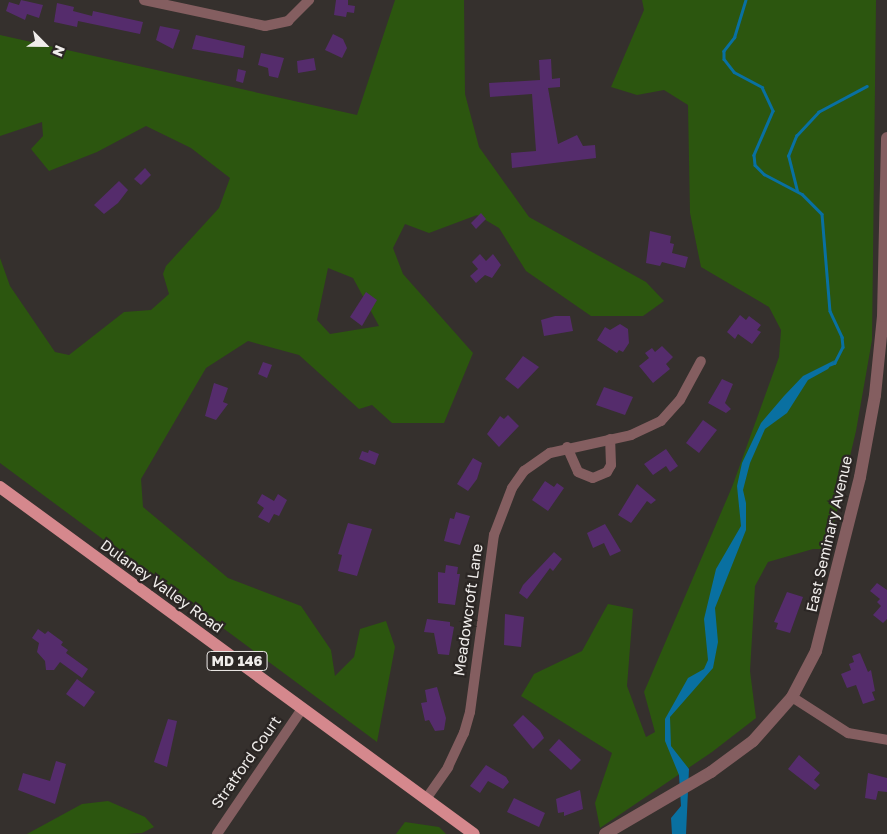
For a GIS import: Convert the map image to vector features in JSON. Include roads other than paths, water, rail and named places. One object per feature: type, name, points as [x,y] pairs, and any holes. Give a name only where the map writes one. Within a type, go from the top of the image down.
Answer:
[{"type":"main road","name":"Dulaney Valley Road","points":[[0,487],[474,834]]},
{"type":"street","points":[[144,0],[265,26],[288,21],[309,0]]},
{"type":"street","name":"East Seminary Avenue","points":[[605,834],[682,788],[753,741],[792,696],[816,651],[827,616],[860,477],[884,340],[887,138]]},
{"type":"street","name":"Meadowcroft Lane","points":[[426,799],[458,750],[470,712],[489,560],[499,517],[524,471],[536,461],[567,447],[610,439],[647,429],[661,421],[680,400],[700,361]]},
{"type":"street","points":[[567,447],[578,472],[593,478],[607,472],[611,465],[610,439]]},
{"type":"street","points":[[792,696],[848,733],[887,740]]},
{"type":"street","name":"Stratford Court","points":[[217,834],[302,709]]},
{"type":"water","points":[[835,360],[828,369],[808,380],[787,413],[765,429],[750,463],[743,490],[746,503],[746,530],[715,608],[718,642],[713,668],[670,717],[671,746],[689,769],[686,834],[672,834],[671,818],[681,806],[679,775],[665,741],[665,719],[688,678],[704,669],[708,660],[704,619],[716,569],[741,526],[737,486],[742,463],[761,423],[784,396],[803,376]]},
{"type":"waterway","points":[[746,0],[735,37],[724,51],[724,59],[734,72],[762,87],[773,111],[754,155],[755,165],[764,174],[802,194],[822,214],[830,311],[842,337],[843,347],[835,363],[830,365]]},
{"type":"waterway","points":[[797,191],[788,156],[796,136],[818,112],[867,86]]}]
